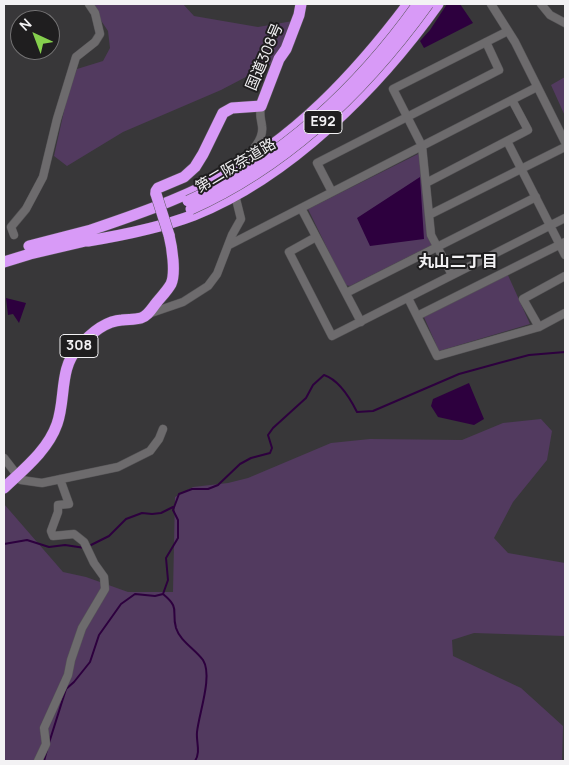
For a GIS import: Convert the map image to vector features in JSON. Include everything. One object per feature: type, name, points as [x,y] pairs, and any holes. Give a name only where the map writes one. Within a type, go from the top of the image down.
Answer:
[{"type":"highway","name":"国道308号","points":[[147,315],[170,284],[174,274],[170,235],[156,191],[158,188],[184,177],[195,167],[223,113],[232,108],[261,106],[279,59],[286,49],[299,15],[301,4]]},
{"type":"highway","points":[[86,237],[201,187],[230,172],[271,146],[309,114],[343,80],[371,50],[408,4]]},
{"type":"highway","name":"第二阪奈道路","points":[[190,205],[248,171],[276,152],[302,130],[337,98],[371,62],[418,4]]},
{"type":"highway","name":"第二阪奈道路","points":[[4,262],[86,237],[149,215],[190,205],[223,194],[252,178],[308,136],[366,80],[428,4]]},
{"type":"highway","points":[[86,237],[162,226],[194,215],[226,200],[271,173],[312,141],[360,96],[404,47],[438,4]]},
{"type":"highway","name":"第二阪奈道路","points":[[4,254],[86,237]]},
{"type":"highway","name":"308","points":[[4,488],[39,454],[56,426],[62,409],[65,370],[69,358],[78,347],[108,323],[140,318],[147,315]]},
{"type":"street","points":[[14,235],[11,226],[26,210],[43,178],[57,119],[76,58],[95,42],[100,34],[95,13],[89,4]]},
{"type":"street","points":[[491,4],[508,31],[565,142]]},
{"type":"street","points":[[545,5],[550,15],[565,23]]},
{"type":"street","points":[[452,275],[431,235],[422,146],[393,89],[508,31]]},
{"type":"street","points":[[332,192],[317,163],[499,70],[486,42]]},
{"type":"street","points":[[229,245],[537,87]]},
{"type":"street","points":[[426,183],[528,130],[512,100]]},
{"type":"street","points":[[229,166],[249,154],[256,146],[262,134],[259,115],[261,106]]},
{"type":"street","points":[[507,141],[550,226],[563,244],[565,255]]},
{"type":"street","points":[[429,215],[565,147]]},
{"type":"street","points":[[346,293],[536,197]]},
{"type":"street","points":[[147,315],[183,302],[208,286],[217,274],[232,235],[241,219],[236,199]]},
{"type":"street","points":[[301,208],[360,322]]},
{"type":"street","points":[[316,237],[289,252],[332,336],[565,218]]},
{"type":"street","points":[[417,316],[563,244]]},
{"type":"street","points":[[539,327],[523,298],[565,276]]},
{"type":"street","points":[[408,298],[437,356],[539,327],[565,313]]},
{"type":"street","points":[[4,458],[21,480],[42,483],[118,467],[150,451],[159,439],[163,429]]},
{"type":"street","points":[[38,761],[46,744],[44,728],[68,675],[82,628],[105,588],[104,577],[94,563],[84,542],[74,534],[53,536],[51,531],[54,518],[58,512],[58,505],[69,504],[60,479]]},
{"type":"shaded area","points":[[90,4],[183,4],[194,16],[258,27],[299,20],[295,43],[286,56],[221,90],[123,132],[67,166],[54,156],[68,93],[77,69],[103,61],[110,48],[108,31]]},
{"type":"shaded area","points":[[447,4],[460,4],[473,23],[424,48],[420,41],[430,30]]},
{"type":"shaded area","points":[[565,77],[565,116],[551,85]]},
{"type":"shaded area","points":[[420,153],[426,226],[432,245],[350,286],[345,285],[308,209]]},
{"type":"shaded area","points":[[420,177],[424,239],[370,246],[357,218]]},
{"type":"shaded area","points":[[507,273],[530,324],[439,351],[423,315]]},
{"type":"shaded area","points":[[6,298],[26,303],[19,323],[13,314],[8,315]]},
{"type":"shaded area","points":[[469,383],[484,419],[474,425],[438,417],[431,406],[433,399]]},
{"type":"shaded area","points":[[541,419],[552,431],[547,460],[513,502],[494,538],[508,553],[565,563],[565,636],[474,633],[452,640],[453,656],[521,688],[563,726],[562,761],[4,761],[4,504],[63,572],[86,577],[128,592],[173,592],[175,497],[193,487],[228,483],[248,478],[331,443],[370,439],[462,440],[503,423]]},
{"type":"waterway","points":[[49,743],[66,689],[90,662],[99,635],[121,604],[135,594],[155,596],[163,594],[168,580],[166,558],[178,538],[178,520],[173,510],[179,494],[192,489],[208,489],[218,485],[240,464],[251,458],[270,453],[272,448],[268,435],[273,428],[306,398],[313,385],[324,375],[339,385],[357,412],[373,411],[459,374],[529,355],[565,352]]},
{"type":"waterway","points":[[91,545],[109,536],[126,519],[142,513],[161,513],[173,507]]},
{"type":"waterway","points":[[4,544],[27,540],[49,547],[65,545],[85,548]]},
{"type":"waterway","points":[[163,594],[174,607],[178,633],[203,660],[206,667],[206,685],[197,732],[198,751],[195,761]]},
{"type":"waterway","points":[[44,761],[47,750]]},
{"type":"district","name":"丸山二丁目","points":[[458,263]]}]
